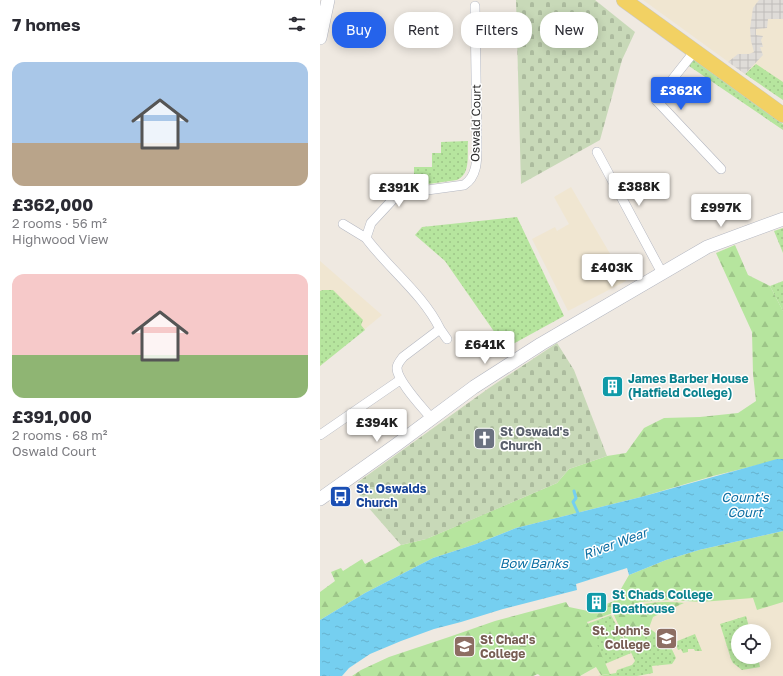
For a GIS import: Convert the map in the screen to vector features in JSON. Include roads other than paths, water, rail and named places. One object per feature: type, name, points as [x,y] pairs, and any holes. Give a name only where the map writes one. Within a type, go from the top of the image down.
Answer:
[{"type":"main road","points":[[624,0],[783,115]]},
{"type":"street","points":[[320,38],[328,0]]},
{"type":"street","name":"Oswald Court","points":[[366,238],[371,223],[398,194],[464,185],[470,182],[474,176],[477,143],[476,6]]},
{"type":"street","points":[[694,52],[656,100],[721,169]]},
{"type":"street","points":[[597,152],[662,273]]},
{"type":"street","points":[[320,499],[474,387],[541,344],[708,247],[783,219]]},
{"type":"street","points":[[343,224],[366,238],[376,252],[396,272],[425,307],[447,339]]},
{"type":"street","points":[[431,418],[400,380],[397,369],[398,362],[403,357],[440,329]]},
{"type":"street","points":[[320,435],[400,380]]},
{"type":"water","name":"Bow Banks","points":[[777,459],[783,459],[783,531],[699,550],[666,560],[629,575],[627,568],[576,584],[577,590],[503,609],[434,629],[401,641],[370,654],[349,668],[342,676],[320,676],[320,620],[365,593],[433,558],[476,544],[516,528],[641,497]]},
{"type":"waterway","points":[[574,491],[576,498],[573,502],[578,513]]},
{"type":"place","name":"James Barber House (Hatfield College)","points":[[613,386]]},
{"type":"place","name":"St Oswald's Church","points":[[484,439]]},
{"type":"place","name":"St. Oswalds Church","points":[[341,496]]},
{"type":"place","name":"St Chads College Boathouse","points":[[596,602]]},
{"type":"place","name":"St. John's College","points":[[666,638]]},
{"type":"place","name":"St Chad's College","points":[[464,647]]},
{"type":"water label","name":"Count's Court","points":[[745,504]]},
{"type":"water label","name":"River Wear","points":[[615,543]]}]
